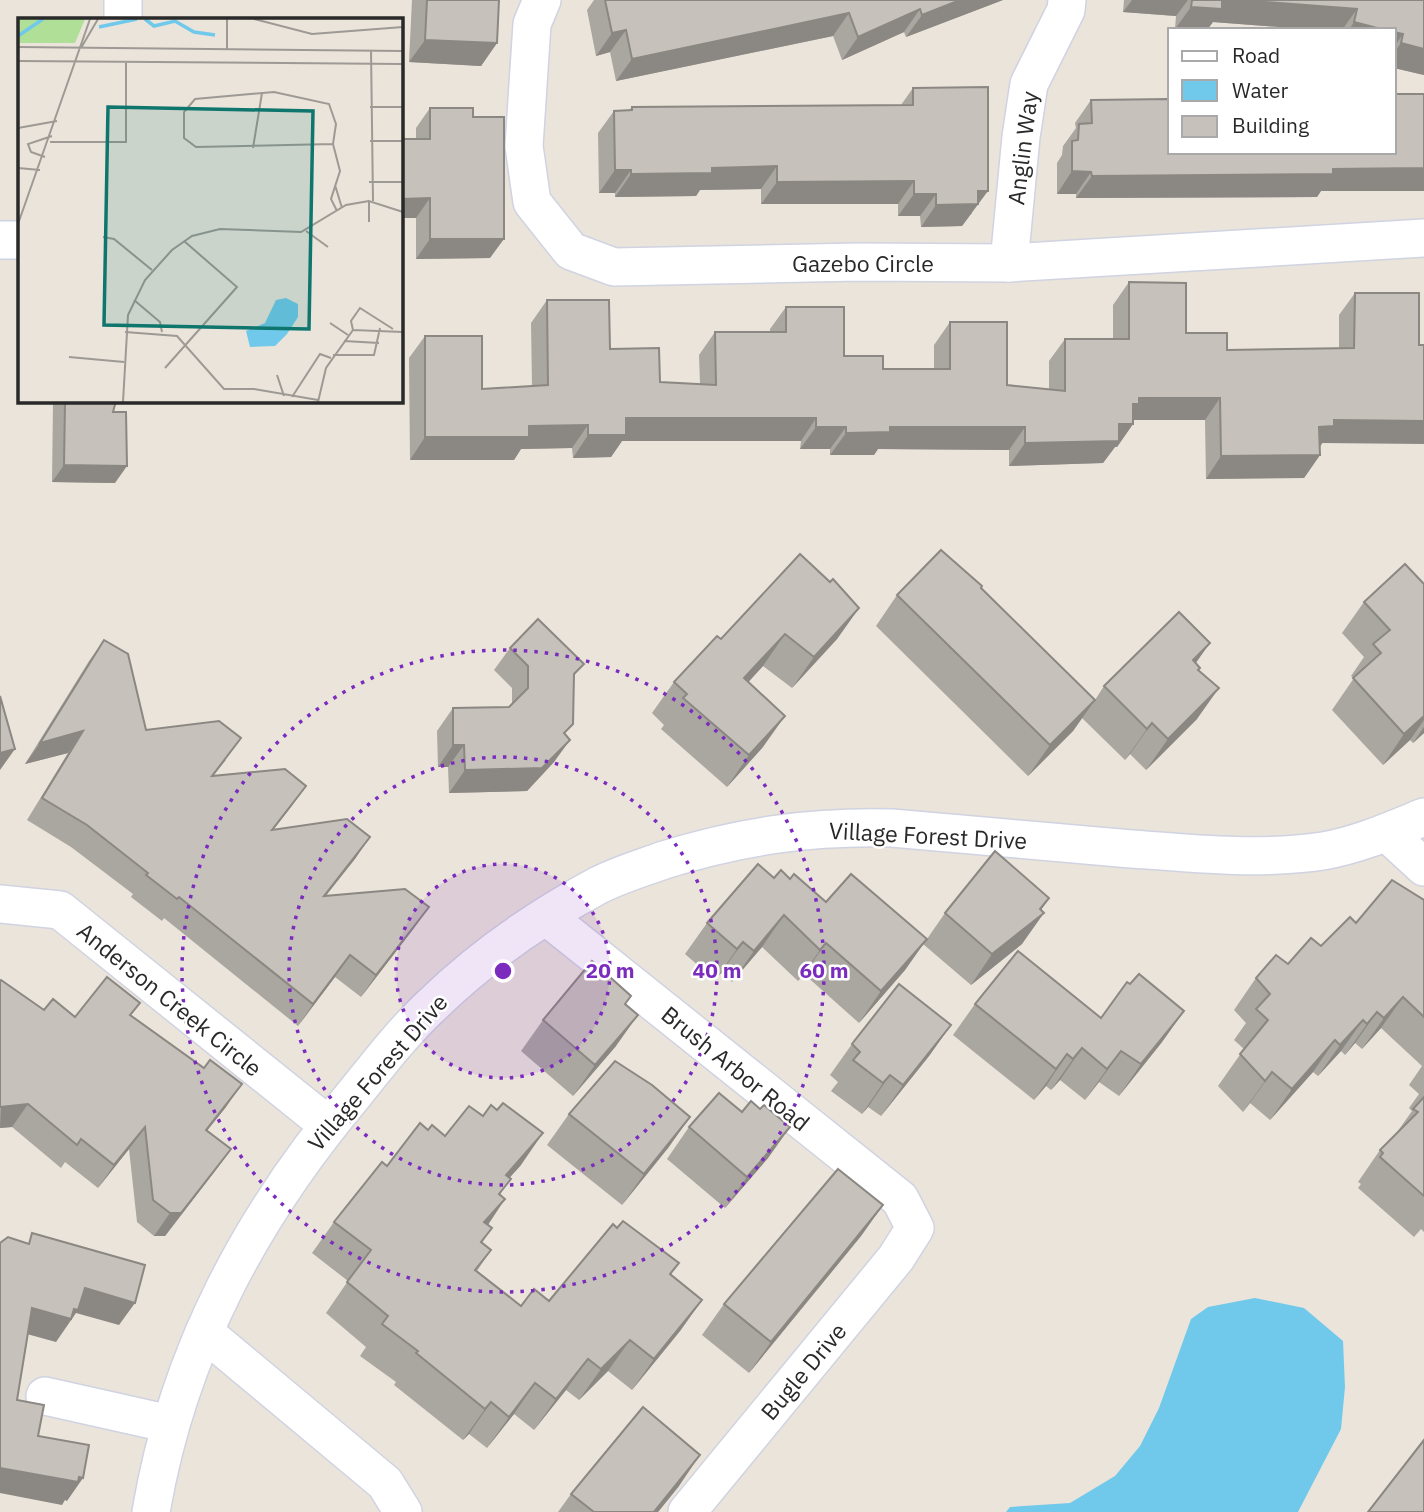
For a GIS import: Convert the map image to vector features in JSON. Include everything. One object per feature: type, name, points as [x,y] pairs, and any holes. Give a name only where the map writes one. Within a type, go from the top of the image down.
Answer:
[{"type":"lane","points":[[123,0],[123,18]]},
{"type":"lane","name":"Gazebo Circle","points":[[542,0],[531,24],[524,146],[532,202],[570,251],[614,267],[858,262],[1009,263],[1424,238]]},
{"type":"lane","name":"Anglin Way","points":[[1009,263],[1029,84],[1066,10],[1067,0]]},
{"type":"lane","points":[[0,240],[18,240]]},
{"type":"lane","name":"Village Forest Drive","points":[[151,1512],[170,1424],[204,1332],[219,1297],[276,1195],[328,1125],[430,1006],[493,953],[598,886],[688,852],[795,830],[892,828],[1191,854],[1245,855],[1325,850],[1387,833],[1424,817]]},
{"type":"lane","points":[[1387,833],[1424,867]]},
{"type":"lane","name":"Anderson Creek Circle","points":[[0,904],[61,910],[328,1125]]},
{"type":"lane","name":"Brush Arbor Road","points":[[547,917],[900,1199],[915,1228]]},
{"type":"lane","name":"Bugle Drive","points":[[687,1512],[896,1258],[915,1228]]},
{"type":"lane","points":[[204,1332],[385,1483],[403,1512]]},
{"type":"lane","points":[[46,1396],[170,1424]]},
{"type":"water","points":[[1255,1298],[1304,1308],[1343,1341],[1345,1387],[1341,1429],[1298,1512],[1006,1512],[1010,1507],[1070,1503],[1115,1476],[1140,1446],[1159,1408],[1191,1319],[1208,1307]]},
{"type":"building","points":[[427,0],[499,0],[497,43],[425,40]]},
{"type":"building","points":[[605,0],[960,0],[922,15],[920,9],[858,37],[849,13],[632,59],[626,30],[612,33]]},
{"type":"building","points":[[1192,0],[1222,0],[1222,9],[1191,7]]},
{"type":"building","points":[[1241,0],[1424,0],[1424,49],[1401,43],[1403,34],[1396,32],[1396,28],[1377,28],[1354,22],[1357,9]]},
{"type":"building","points":[[988,87],[988,191],[978,191],[978,204],[936,205],[936,194],[914,194],[914,181],[777,182],[777,166],[712,168],[712,173],[631,174],[631,170],[615,170],[614,111],[632,110],[632,107],[913,105],[913,88]]},
{"type":"building","points":[[1396,94],[1424,94],[1424,168],[1333,169],[1333,174],[1092,176],[1091,172],[1072,171],[1072,141],[1078,140],[1079,124],[1092,123],[1091,100],[1168,99],[1168,154],[1396,154]]},
{"type":"building","points":[[430,108],[473,108],[473,117],[504,117],[504,239],[430,239],[430,198],[402,199],[402,139],[430,139]]},
{"type":"building","points":[[1129,282],[1186,283],[1186,333],[1227,333],[1227,350],[1354,348],[1355,293],[1419,293],[1419,345],[1424,345],[1424,421],[1334,420],[1334,426],[1319,427],[1320,455],[1221,456],[1220,398],[1139,398],[1139,404],[1133,404],[1133,424],[1119,424],[1119,441],[1025,443],[1025,427],[890,427],[890,432],[846,433],[846,427],[816,427],[816,418],[626,418],[626,435],[588,435],[588,425],[529,426],[529,437],[425,437],[425,336],[482,336],[482,389],[548,385],[547,300],[609,300],[610,349],[659,348],[660,382],[716,385],[715,332],[786,332],[786,307],[844,307],[844,356],[883,356],[883,369],[950,369],[950,322],[1007,322],[1007,385],[1065,391],[1065,339],[1129,339]]},
{"type":"building","points":[[65,402],[116,402],[113,412],[126,412],[127,466],[64,465]]},
{"type":"building","points":[[941,550],[982,586],[981,588],[1095,700],[1050,745],[897,595]]},
{"type":"building","points":[[800,554],[830,582],[833,579],[859,608],[814,657],[785,634],[744,678],[785,716],[749,755],[683,698],[687,694],[674,682],[717,636],[721,639]]},
{"type":"building","points":[[1405,564],[1424,584],[1424,716],[1404,734],[1353,678],[1381,653],[1373,644],[1390,630],[1364,602]]},
{"type":"building","points":[[1179,612],[1210,643],[1193,660],[1200,668],[1198,670],[1219,688],[1168,739],[1152,723],[1147,729],[1104,686]]},
{"type":"building","points":[[538,619],[584,664],[574,674],[573,724],[564,733],[570,740],[542,768],[465,770],[464,745],[453,745],[453,708],[509,707],[528,688],[528,666],[510,648]]},
{"type":"building","points":[[104,640],[128,654],[146,730],[219,721],[241,738],[212,776],[285,769],[306,786],[272,830],[347,819],[370,837],[324,896],[405,889],[429,907],[376,975],[350,955],[313,1004],[179,897],[177,899],[146,875],[148,873],[87,825],[42,798],[83,731],[40,743]]},
{"type":"building","points":[[0,696],[15,749],[0,753]]},
{"type":"building","points":[[995,851],[1049,898],[1040,909],[1044,913],[992,954],[945,913]]},
{"type":"building","points":[[758,864],[774,878],[781,870],[790,879],[794,874],[826,902],[851,874],[927,939],[881,991],[826,943],[820,950],[784,915],[754,951],[743,942],[737,949],[707,923]]},
{"type":"building","points":[[1392,880],[1424,900],[1424,1017],[1403,997],[1384,1018],[1377,1012],[1367,1024],[1363,1020],[1340,1045],[1335,1040],[1292,1089],[1272,1072],[1265,1081],[1240,1054],[1268,1020],[1256,1009],[1270,994],[1256,978],[1276,955],[1288,964],[1311,938],[1321,946],[1350,917],[1356,923]]},
{"type":"building","points":[[1018,951],[1101,1018],[1127,982],[1130,984],[1139,974],[1184,1011],[1141,1064],[1121,1051],[1107,1069],[1082,1048],[1073,1059],[1067,1054],[1056,1069],[975,1004]]},
{"type":"building","points":[[592,961],[631,996],[625,1004],[638,1015],[595,1065],[543,1020]]},
{"type":"building","points":[[107,977],[140,1003],[130,1015],[204,1068],[210,1060],[242,1084],[206,1130],[231,1149],[181,1213],[170,1213],[153,1200],[145,1127],[114,1165],[81,1139],[77,1145],[28,1104],[0,1107],[0,981],[44,1010],[53,999],[75,1017]]},
{"type":"building","points":[[899,984],[951,1025],[903,1085],[890,1075],[883,1083],[853,1060],[860,1052],[852,1044]]},
{"type":"building","points":[[615,1061],[652,1085],[690,1117],[644,1174],[569,1114]]},
{"type":"building","points":[[719,1093],[742,1112],[751,1101],[760,1109],[764,1105],[790,1127],[747,1177],[689,1127]]},
{"type":"building","points":[[1424,1097],[1424,1196],[1380,1157],[1383,1153],[1380,1150],[1418,1112],[1413,1109]]},
{"type":"building","points":[[503,1103],[543,1133],[506,1175],[511,1179],[499,1194],[505,1199],[484,1222],[492,1228],[481,1242],[491,1250],[475,1270],[521,1306],[534,1289],[549,1301],[613,1224],[617,1228],[623,1221],[679,1263],[670,1274],[702,1300],[654,1359],[630,1340],[601,1369],[588,1359],[556,1399],[535,1383],[509,1417],[491,1402],[485,1409],[382,1324],[388,1316],[347,1282],[371,1250],[334,1222],[382,1162],[387,1166],[420,1123],[428,1130],[432,1125],[445,1136],[469,1106],[483,1116],[491,1105],[497,1110]]},
{"type":"building","points":[[838,1169],[883,1205],[771,1342],[724,1304]]},
{"type":"building","points":[[32,1233],[145,1265],[135,1303],[85,1288],[78,1310],[74,1309],[71,1319],[32,1308],[17,1400],[44,1405],[38,1436],[89,1445],[83,1478],[79,1477],[78,1482],[0,1468],[0,1243],[8,1237],[29,1244]]},
{"type":"building","points":[[643,1407],[700,1455],[654,1512],[594,1512],[571,1494]]},
{"type":"building","points":[[1424,1440],[1424,1512],[1368,1512]]}]
